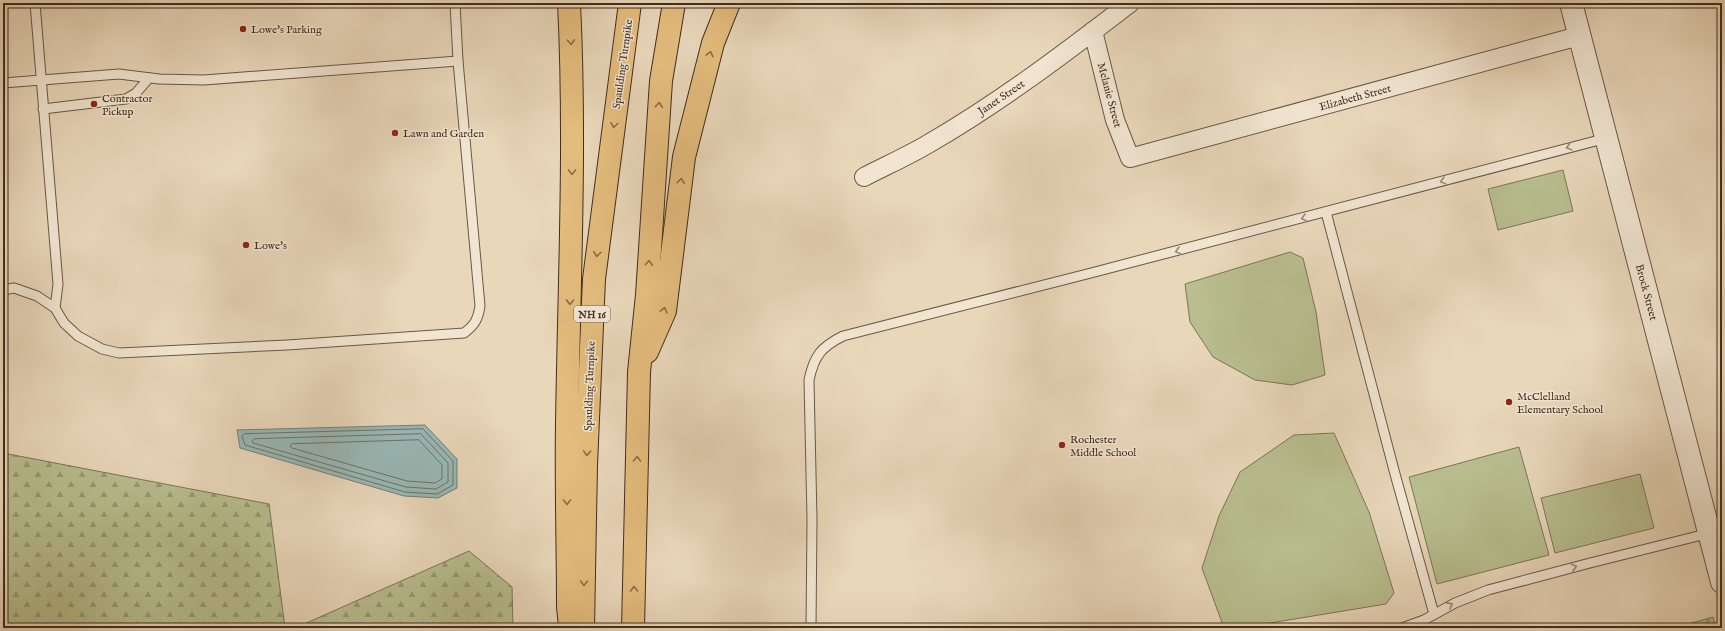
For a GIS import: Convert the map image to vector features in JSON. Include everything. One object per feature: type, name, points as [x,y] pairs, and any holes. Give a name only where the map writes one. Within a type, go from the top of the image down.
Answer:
[{"type":"highway","points":[[569,3],[573,100],[567,426],[568,607],[570,628]]},
{"type":"highway","name":"Spaulding Turnpike","points":[[583,628],[586,465],[594,279],[630,3]]},
{"type":"highway","points":[[633,628],[639,372],[647,295],[661,82],[674,3]]},
{"type":"highway","points":[[639,372],[665,311],[684,157],[713,43],[729,3]]},
{"type":"street","name":"Janet Street","points":[[864,177],[928,144],[967,120],[1130,3]]},
{"type":"street","name":"Brock Street","points":[[1571,3],[1722,582]]},
{"type":"street","name":"Melanie Street","points":[[1093,31],[1115,120],[1130,158]]},
{"type":"street","name":"Elizabeth Street","points":[[1130,158],[1579,36]]},
{"type":"lane","points":[[35,3],[40,80],[58,284],[55,308]]},
{"type":"lane","points":[[3,290],[14,288],[37,296],[55,308],[64,323],[78,336],[102,349],[119,353],[287,345],[464,333],[472,327],[478,318],[480,306],[458,61],[455,3]]},
{"type":"lane","points":[[3,83],[119,74],[149,78],[204,80],[458,61]]},
{"type":"lane","points":[[43,109],[126,100],[136,94],[149,78]]},
{"type":"lane","points":[[811,628],[812,519],[809,380],[816,356],[830,342],[843,336],[1607,138]]},
{"type":"lane","points":[[1326,212],[1395,474],[1434,614]]},
{"type":"lane","points":[[1402,628],[1455,603],[1488,590],[1590,562],[1710,533]]},
{"type":"green space","points":[[1563,170],[1573,211],[1498,230],[1488,189]]},
{"type":"green space","points":[[1290,252],[1303,258],[1316,312],[1325,375],[1292,385],[1255,380],[1213,357],[1190,322],[1185,284]]},
{"type":"green space","points":[[1334,433],[1369,512],[1394,593],[1386,604],[1240,628],[1224,628],[1202,568],[1219,516],[1240,472],[1294,435]]},
{"type":"green space","points":[[1519,447],[1549,555],[1437,584],[1409,477]]},
{"type":"green space","points":[[3,453],[269,504],[285,628],[3,628]]},
{"type":"green space","points":[[1640,474],[1654,528],[1555,553],[1541,498]]},
{"type":"green space","points":[[469,551],[512,587],[513,628],[295,628]]},
{"type":"green space","points":[[1713,617],[1716,628],[1674,628]]},
{"type":"water","points":[[425,425],[457,459],[457,488],[438,498],[404,496],[240,448],[237,430]]},
{"type":"place","name":"Lowe's Parking","points":[[243,29]]},
{"type":"place","name":"Contractor Pickup","points":[[94,104]]},
{"type":"place","name":"Lawn and Garden","points":[[395,133]]},
{"type":"place","name":"Lowe's","points":[[246,245]]},
{"type":"place","name":"McClelland Elementary School","points":[[1509,402]]},
{"type":"place","name":"Rochester Middle School","points":[[1062,445]]}]
